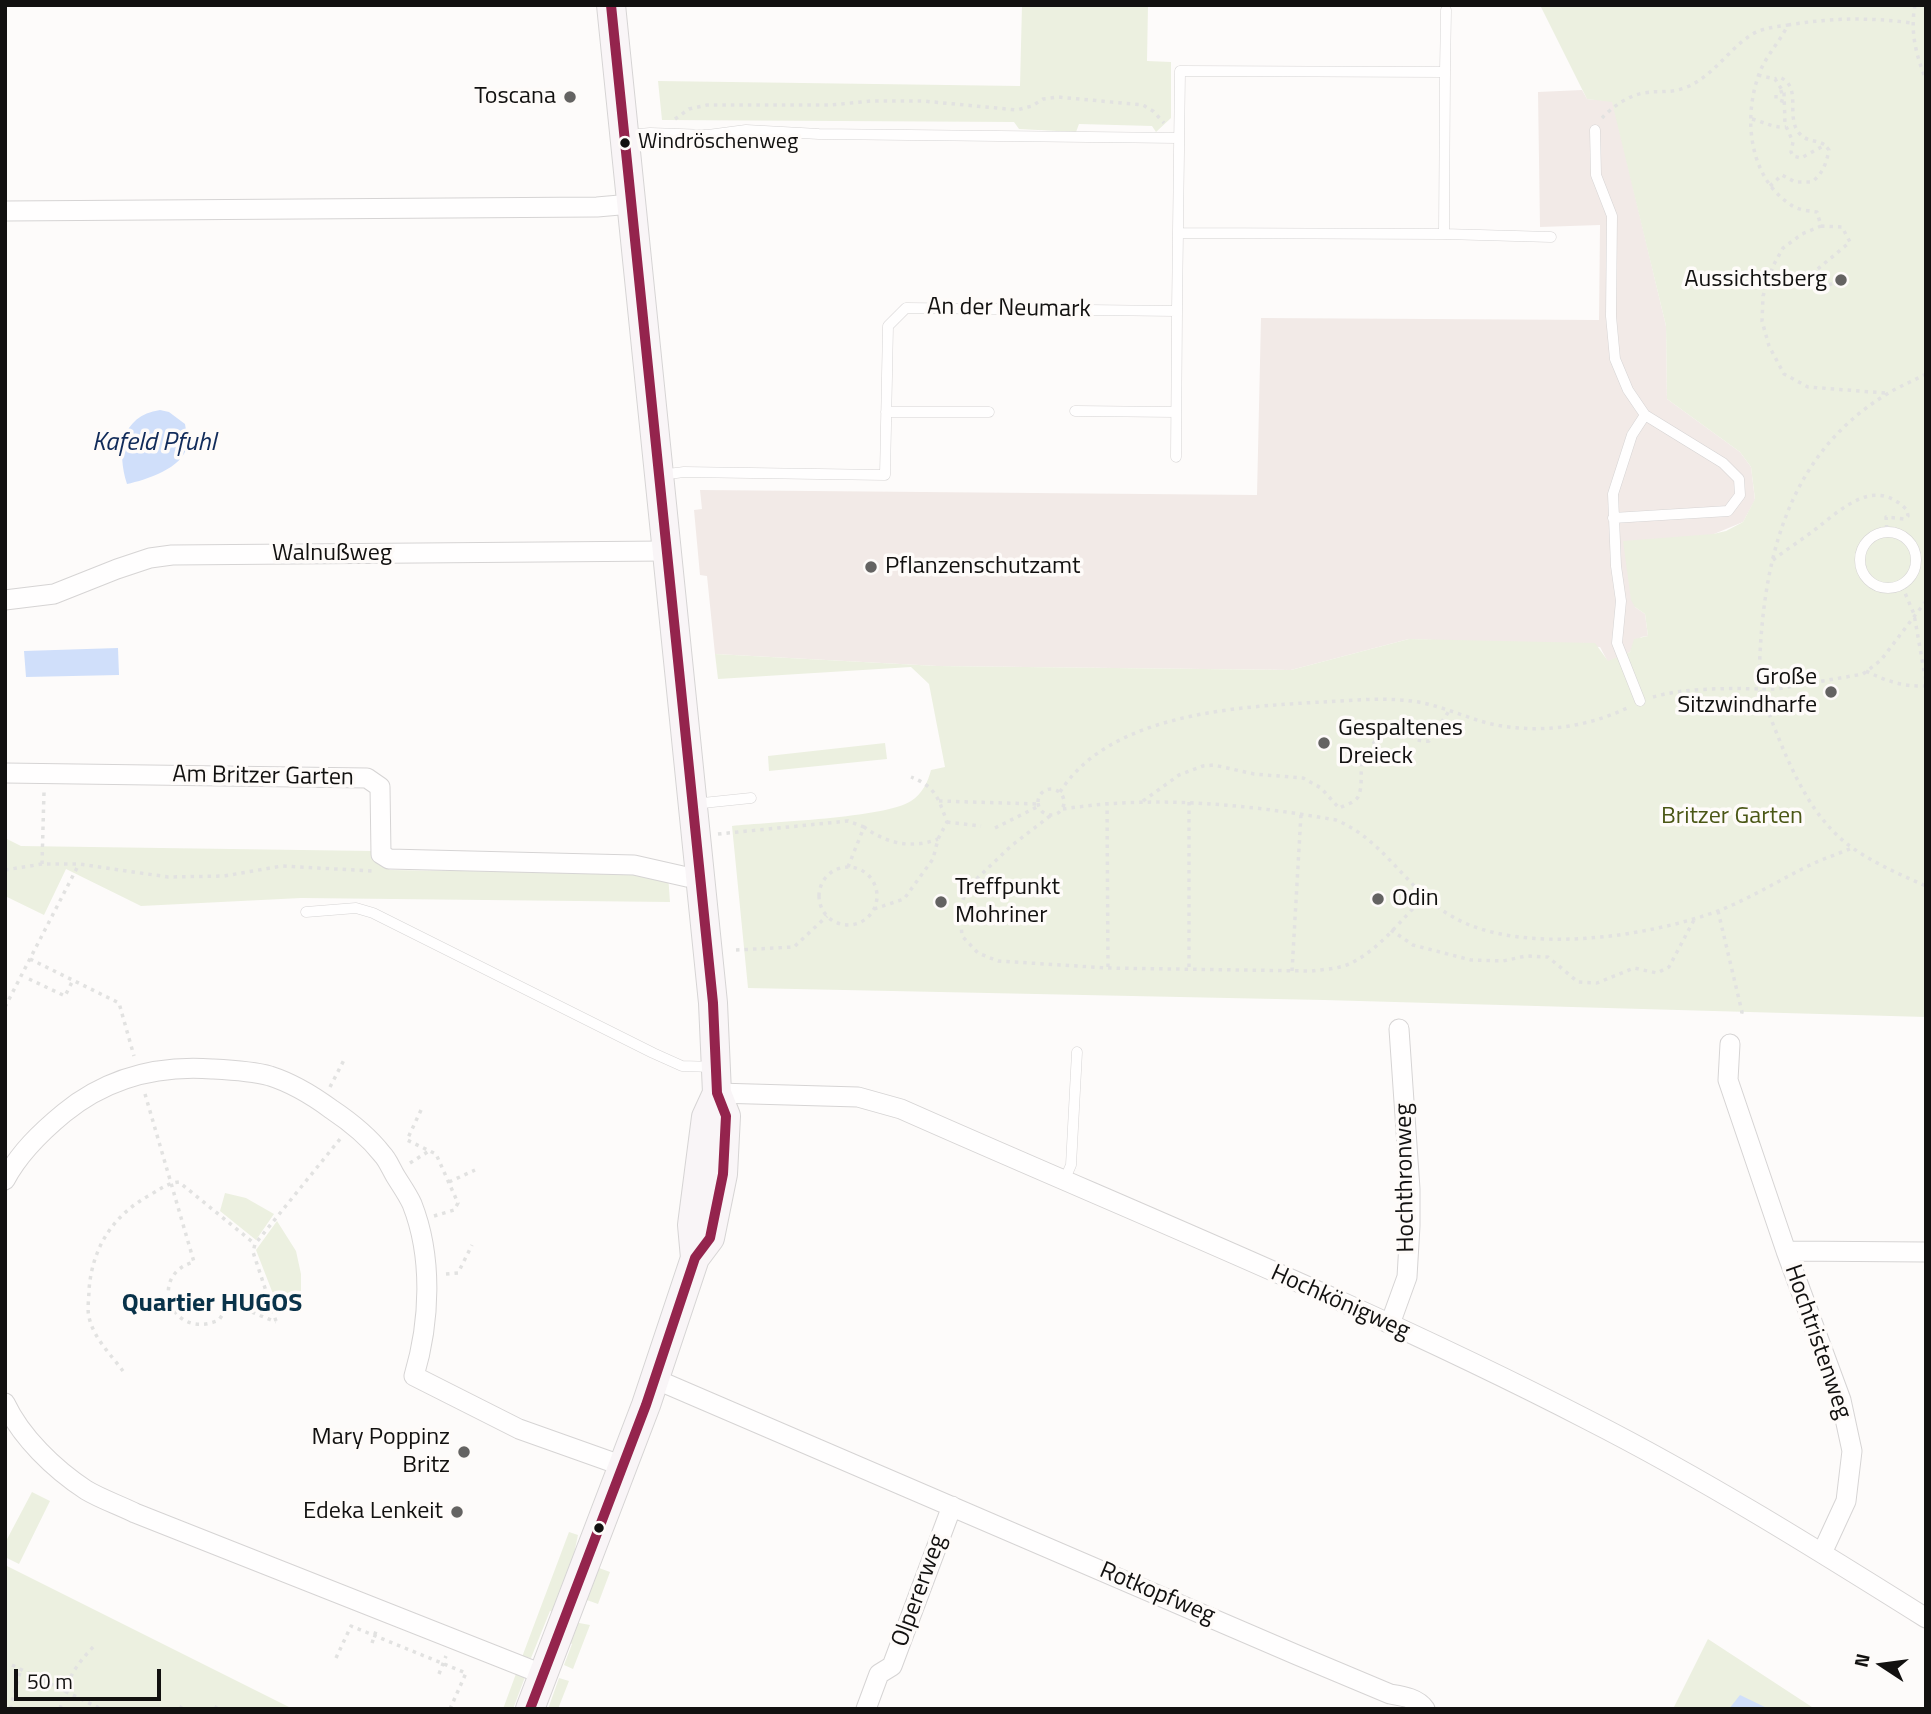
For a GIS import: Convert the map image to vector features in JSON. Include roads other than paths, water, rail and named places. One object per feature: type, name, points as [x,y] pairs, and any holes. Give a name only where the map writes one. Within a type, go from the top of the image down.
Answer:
[{"type":"main road","points":[[530,1709],[656,1380],[695,1258],[710,1238],[723,1174],[726,1116],[716,1080],[713,1003],[611,5]]},
{"type":"street","points":[[5,211],[583,208],[631,204]]},
{"type":"street","name":"Walnußweg","points":[[5,600],[54,594],[150,558],[172,555],[666,551]]},
{"type":"street","name":"Am Britzer Garten","points":[[5,773],[368,778],[380,787],[381,854],[389,859],[634,865],[687,877],[700,877]]},
{"type":"street","name":"Hochthronweg","points":[[1390,1324],[1407,1277],[1410,1226],[1399,1030]]},
{"type":"street","name":"Hochtristenweg","points":[[1730,1044],[1728,1080],[1786,1251],[1841,1400],[1852,1451],[1846,1501],[1822,1553]]},
{"type":"street","points":[[5,1180],[15,1160],[51,1123],[76,1103],[99,1088],[139,1074],[186,1067],[268,1076],[304,1090],[352,1124],[383,1154],[411,1203],[426,1261],[425,1319],[421,1355],[414,1376],[519,1429],[622,1466]]},
{"type":"street","name":"Hochkönigweg","points":[[716,1080],[858,1097],[901,1109],[1390,1324],[1597,1424],[1822,1553],[1926,1618]]},
{"type":"street","name":"Hochtristenweg","points":[[1786,1251],[1926,1252]]},
{"type":"street","name":"Rotkopfweg","points":[[656,1380],[1297,1655],[1390,1694],[1422,1704],[1425,1709]]},
{"type":"street","points":[[5,1403],[12,1417],[45,1457],[87,1490],[135,1513],[542,1674]]},
{"type":"street","name":"Olpererweg","points":[[866,1709],[879,1675],[892,1666],[951,1506]]},
{"type":"lane","points":[[1444,234],[1446,10]]},
{"type":"lane","points":[[1176,457],[1178,138],[1181,71],[1445,72]]},
{"type":"lane","points":[[624,136],[708,135],[746,130],[819,134],[1178,138]]},
{"type":"lane","points":[[1595,130],[1596,175],[1612,216],[1611,316],[1615,359],[1628,390],[1645,415],[1723,463],[1739,479],[1740,495],[1728,510],[1613,518]]},
{"type":"lane","points":[[1178,233],[1551,237]]},
{"type":"lane","name":"An der Neumark","points":[[659,475],[684,472],[885,475],[888,326],[906,308],[1177,311]]},
{"type":"lane","points":[[1075,411],[1176,412]]},
{"type":"lane","points":[[886,412],[989,412]]},
{"type":"lane","points":[[1640,701],[1617,643],[1621,601],[1616,566],[1613,495],[1632,435],[1645,415]]},
{"type":"lane","points":[[1887,532],[1905,537],[1916,553],[1915,572],[1902,586],[1883,588],[1873,585],[1861,569],[1861,553],[1864,545],[1877,534],[1887,532]]},
{"type":"lane","points":[[693,804],[751,798]]},
{"type":"lane","points":[[306,912],[356,908],[373,913],[653,1053],[716,1080]]},
{"type":"lane","points":[[1063,1181],[1070,1165],[1077,1052]]},
{"type":"water","name":"Kafeld Pfuhl","points":[[160,410],[169,412],[185,424],[187,444],[184,454],[163,472],[127,484],[122,448],[129,428],[147,414]]},
{"type":"water","points":[[118,648],[119,675],[26,677],[24,651]]},
{"type":"water","points":[[1740,1695],[1769,1709],[1729,1709]]},
{"type":"place","name":"Toscana","points":[[570,97]]},
{"type":"place","name":"Windröschenweg","points":[[625,143]]},
{"type":"place","name":"Aussichtsberg","points":[[1841,280]]},
{"type":"place","name":"Pflanzenschutzamt","points":[[871,567]]},
{"type":"place","name":"Große Sitzwindharfe","points":[[1831,692]]},
{"type":"place","name":"Gespaltenes Dreieck","points":[[1324,743]]},
{"type":"place","name":"Odin","points":[[1378,899]]},
{"type":"place","name":"Treffpunkt Mohriner","points":[[941,902]]},
{"type":"place","name":"Mary Poppinz Britz","points":[[464,1452]]},
{"type":"place","name":"Edeka Lenkeit","points":[[457,1512]]},
{"type":"district","name":"Quartier HUGOS","points":[[212,1305]]},
{"type":"park label","name":"Britzer Garten","points":[[1732,817]]}]
